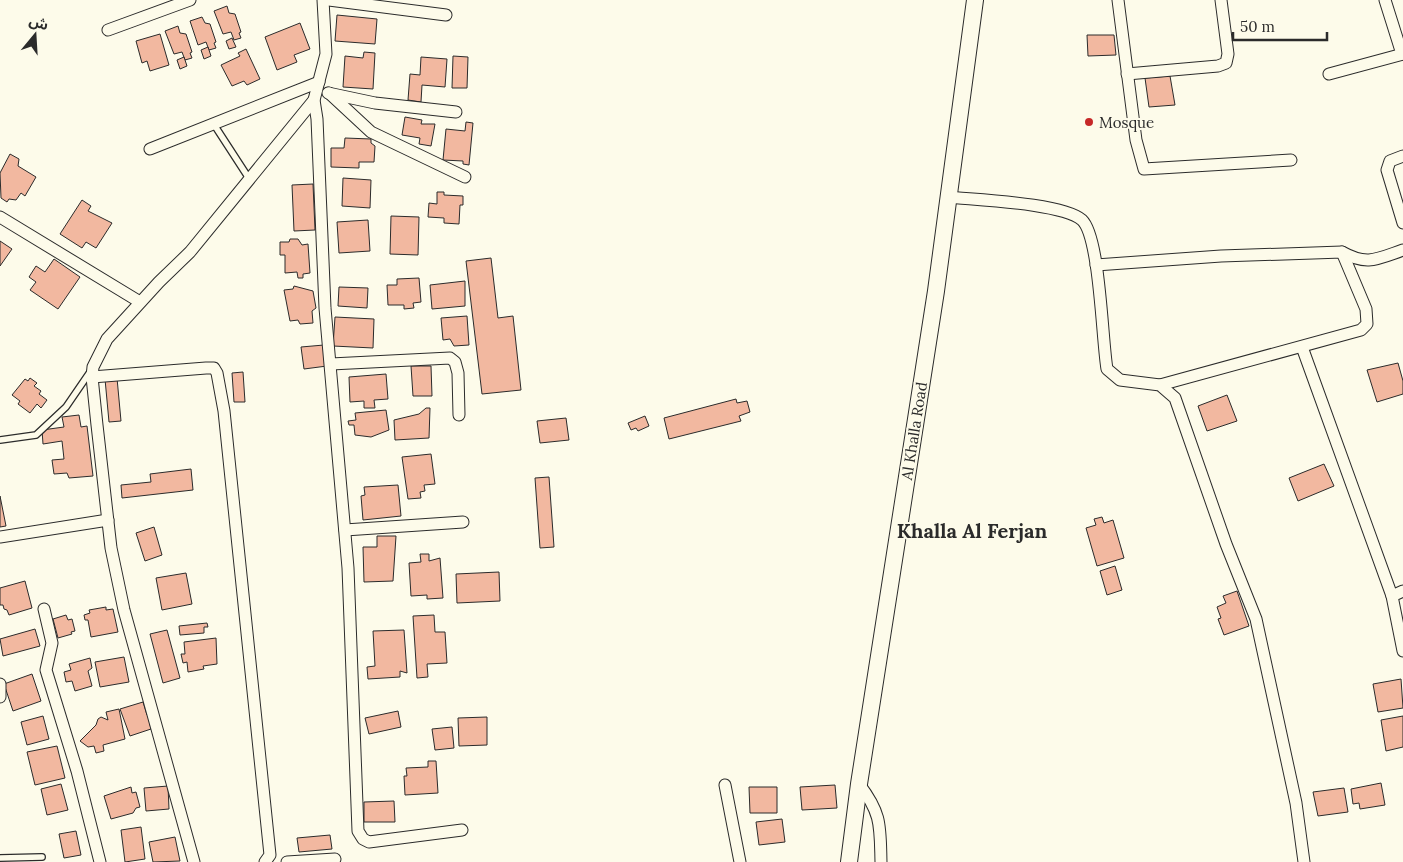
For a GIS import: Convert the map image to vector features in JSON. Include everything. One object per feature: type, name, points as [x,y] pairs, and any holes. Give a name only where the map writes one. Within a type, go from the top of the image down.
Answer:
[{"type":"street","points":[[108,30],[190,0]]},
{"type":"street","points":[[323,0],[326,54],[317,91],[317,119],[326,308],[345,530],[358,831],[363,839],[369,842],[462,830]]},
{"type":"street","points":[[329,0],[446,16]]},
{"type":"street","name":"Al Khalla Road","points":[[849,862],[859,784],[933,310],[975,0]]},
{"type":"street","points":[[1118,0],[1136,140],[1144,169],[1291,160]]},
{"type":"street","points":[[1128,74],[1218,66],[1226,63],[1228,54],[1221,0]]},
{"type":"street","points":[[1329,74],[1403,54],[1385,0]]},
{"type":"street","points":[[194,862],[124,610],[111,548],[93,372],[107,339],[140,302],[190,252],[250,180],[317,91]]},
{"type":"street","points":[[150,149],[213,123],[317,91],[375,103],[456,112]]},
{"type":"street","points":[[329,93],[371,132],[465,177]]},
{"type":"street","points":[[1403,156],[1390,161],[1387,170],[1403,223]]},
{"type":"street","points":[[948,197],[1054,209],[1081,220],[1090,231],[1096,265],[1107,369],[1120,380],[1160,385],[1361,330],[1367,324],[1366,309],[1342,252]]},
{"type":"street","points":[[0,217],[140,302]]},
{"type":"street","points":[[1096,265],[1221,256],[1342,252],[1358,261],[1373,261],[1403,250]]},
{"type":"street","points":[[1302,347],[1392,596],[1403,651]]},
{"type":"street","points":[[331,364],[450,358],[455,362],[458,373],[459,415]]},
{"type":"street","points":[[93,372],[214,368],[217,373],[224,411],[270,855],[265,862]]},
{"type":"street","points":[[1160,385],[1175,398],[1226,544],[1256,619],[1296,802],[1304,862]]},
{"type":"street","points":[[0,537],[108,520]]},
{"type":"street","points":[[345,530],[463,522]]},
{"type":"street","points":[[1392,596],[1403,591]]},
{"type":"street","points":[[44,609],[52,643],[46,670],[77,771],[100,862]]},
{"type":"street","points":[[0,684],[0,697]]},
{"type":"street","points":[[859,784],[876,809],[880,822],[881,862]]},
{"type":"street","points":[[725,785],[740,862]]},
{"type":"street","points":[[287,862],[335,859]]},
{"type":"lane","points":[[213,123],[250,180]]},
{"type":"lane","points":[[0,440],[36,435],[66,407],[93,372]]},
{"type":"lane","points":[[0,858],[42,857]]},
{"type":"building","points":[[227,6],[229,13],[235,14],[241,38],[234,40],[231,32],[223,34],[214,11]]},
{"type":"building","points":[[337,15],[377,19],[375,44],[335,41]]},
{"type":"building","points":[[202,17],[205,23],[210,24],[216,48],[209,50],[206,42],[198,45],[190,21]]},
{"type":"building","points":[[300,23],[310,49],[294,55],[297,62],[277,70],[265,37]]},
{"type":"building","points":[[178,26],[180,33],[186,34],[192,58],[185,60],[182,52],[174,54],[165,31]]},
{"type":"building","points":[[160,34],[169,65],[150,71],[147,61],[142,63],[136,41]]},
{"type":"building","points":[[1087,35],[1114,35],[1116,55],[1088,56]]},
{"type":"building","points":[[232,38],[236,47],[229,49],[226,41]]},
{"type":"building","points":[[208,47],[211,56],[204,59],[201,50]]},
{"type":"building","points":[[246,49],[260,79],[247,85],[244,81],[232,86],[221,65],[240,56],[238,53]]},
{"type":"building","points":[[364,52],[375,53],[373,89],[343,87],[345,56],[363,58]]},
{"type":"building","points":[[453,56],[468,57],[467,88],[452,88]]},
{"type":"building","points":[[184,57],[187,66],[180,69],[177,60]]},
{"type":"building","points":[[421,57],[447,59],[445,87],[422,85],[421,102],[408,100],[410,74],[420,75]]},
{"type":"building","points":[[1170,76],[1175,105],[1149,107],[1145,78]]},
{"type":"building","points":[[405,117],[422,120],[421,124],[435,124],[431,146],[419,144],[420,138],[402,135]]},
{"type":"building","points":[[466,122],[473,123],[469,165],[463,164],[463,161],[443,160],[446,129],[465,131]]},
{"type":"building","points":[[345,138],[371,139],[371,143],[375,146],[374,162],[359,162],[359,168],[331,167],[331,148],[344,148]]},
{"type":"building","points":[[10,154],[19,159],[18,166],[36,177],[25,196],[21,193],[16,200],[9,199],[7,202],[1,198],[0,173]]},
{"type":"building","points":[[343,178],[371,180],[370,208],[342,206]]},
{"type":"building","points":[[313,184],[315,230],[294,231],[292,185]]},
{"type":"building","points":[[437,192],[444,192],[444,195],[463,196],[463,205],[460,205],[459,224],[444,223],[444,218],[428,217],[429,203],[437,204]]},
{"type":"building","points":[[82,200],[91,206],[88,211],[112,223],[96,248],[86,242],[82,248],[60,234]]},
{"type":"building","points":[[391,216],[419,217],[418,255],[390,254]]},
{"type":"building","points":[[368,220],[370,251],[339,253],[337,222]]},
{"type":"building","points":[[290,239],[298,239],[302,245],[308,244],[310,273],[303,274],[303,278],[298,278],[297,272],[285,273],[285,255],[280,255],[280,242],[289,242]]},
{"type":"building","points":[[0,241],[12,249],[0,266]]},
{"type":"building","points":[[491,258],[498,318],[513,316],[521,390],[482,394],[466,261]]},
{"type":"building","points":[[54,259],[80,277],[58,309],[30,290],[36,282],[29,277],[36,266],[45,272]]},
{"type":"building","points":[[419,278],[421,302],[413,303],[414,308],[404,309],[404,305],[388,305],[387,285],[397,285],[397,279]]},
{"type":"building","points":[[465,281],[465,306],[432,309],[430,285]]},
{"type":"building","points":[[294,286],[313,291],[316,308],[312,311],[313,323],[300,324],[298,320],[290,321],[284,290],[293,289]]},
{"type":"building","points":[[339,287],[368,288],[367,308],[338,306]]},
{"type":"building","points":[[467,316],[469,345],[454,346],[450,339],[443,340],[441,318]]},
{"type":"building","points":[[335,317],[374,319],[373,348],[333,346]]},
{"type":"building","points":[[324,345],[327,366],[304,369],[301,347]]},
{"type":"building","points":[[1398,363],[1403,381],[1403,394],[1377,402],[1367,370]]},
{"type":"building","points":[[411,366],[431,366],[432,396],[413,396]]},
{"type":"building","points":[[243,372],[245,402],[234,402],[232,373]]},
{"type":"building","points":[[386,374],[388,399],[374,400],[375,408],[364,408],[364,401],[350,402],[349,377]]},
{"type":"building","points":[[30,378],[37,383],[34,386],[41,391],[39,394],[47,400],[41,408],[37,404],[30,413],[18,404],[20,401],[12,395],[25,379],[28,381]]},
{"type":"building","points":[[117,378],[121,421],[109,422],[105,379]]},
{"type":"building","points":[[1227,395],[1237,421],[1207,431],[1198,406]]},
{"type":"building","points":[[736,399],[737,403],[747,401],[750,412],[739,416],[741,421],[669,439],[664,418]]},
{"type":"building","points":[[426,408],[430,408],[429,438],[395,440],[394,420],[419,414]]},
{"type":"building","points":[[386,410],[389,430],[371,437],[355,435],[354,425],[349,425],[348,421],[356,420],[355,413]]},
{"type":"building","points":[[79,415],[81,427],[87,426],[93,476],[69,478],[67,473],[54,474],[52,460],[64,459],[62,441],[43,444],[42,430],[64,427],[62,417]]},
{"type":"building","points":[[645,416],[649,426],[638,431],[636,428],[631,430],[628,423]]},
{"type":"building","points":[[566,418],[569,440],[540,443],[537,421]]},
{"type":"building","points":[[431,454],[435,484],[424,485],[425,491],[420,492],[421,498],[408,499],[402,457]]},
{"type":"building","points":[[1324,464],[1334,486],[1298,501],[1289,478]]},
{"type":"building","points":[[191,469],[193,490],[122,498],[121,485],[151,482],[150,474]]},
{"type":"building","points":[[549,477],[554,547],[540,548],[535,478]]},
{"type":"building","points":[[398,485],[401,516],[363,520],[361,496],[365,495],[364,487]]},
{"type":"building","points":[[0,496],[6,526],[0,527]]},
{"type":"building","points":[[1102,517],[1104,523],[1113,520],[1124,558],[1097,566],[1086,528],[1096,525],[1094,519]]},
{"type":"building","points":[[154,527],[162,555],[145,561],[136,533]]},
{"type":"building","points":[[377,536],[396,536],[393,581],[364,582],[363,547],[377,547]]},
{"type":"building","points":[[420,554],[429,554],[429,561],[440,558],[443,598],[427,599],[427,595],[411,596],[409,563],[421,562]]},
{"type":"building","points":[[1115,566],[1122,590],[1107,595],[1100,571]]},
{"type":"building","points":[[499,572],[500,601],[457,603],[456,574]]},
{"type":"building","points":[[186,573],[192,604],[162,610],[156,578]]},
{"type":"building","points":[[25,581],[32,608],[9,615],[3,605],[0,605],[0,588]]},
{"type":"building","points":[[1237,591],[1249,626],[1224,635],[1218,619],[1221,618],[1217,607],[1226,603],[1223,596]]},
{"type":"building","points":[[106,607],[106,610],[113,609],[118,632],[91,637],[88,620],[85,620],[84,615],[90,613],[89,610]]},
{"type":"building","points":[[66,615],[68,620],[72,619],[75,631],[71,632],[72,634],[58,638],[53,619]]},
{"type":"building","points":[[434,615],[435,632],[445,632],[447,663],[427,664],[428,677],[417,678],[413,616]]},
{"type":"building","points":[[207,623],[208,627],[204,627],[204,633],[180,635],[179,626]]},
{"type":"building","points":[[35,629],[40,646],[3,656],[0,639]]},
{"type":"building","points":[[167,630],[180,678],[163,683],[150,634]]},
{"type":"building","points":[[404,630],[407,673],[400,671],[400,677],[368,679],[367,667],[375,666],[373,631]]},
{"type":"building","points":[[216,638],[217,664],[203,666],[204,669],[188,672],[187,662],[183,663],[181,654],[185,654],[184,642]]},
{"type":"building","points":[[124,657],[129,682],[100,687],[95,662]]},
{"type":"building","points":[[90,658],[92,668],[88,671],[92,686],[75,691],[72,681],[66,682],[64,672],[71,670],[69,664]]},
{"type":"building","points":[[32,674],[41,701],[13,711],[4,684]]},
{"type":"building","points":[[1401,679],[1403,708],[1378,712],[1373,684]]},
{"type":"building","points":[[143,702],[147,715],[150,715],[151,729],[130,736],[120,709]]},
{"type":"building","points":[[119,709],[125,739],[103,745],[104,751],[96,753],[94,746],[88,747],[80,741],[96,725],[98,719],[101,717],[108,720],[106,712]]},
{"type":"building","points":[[398,711],[401,727],[369,734],[365,718]]},
{"type":"building","points":[[43,716],[49,739],[27,745],[21,722]]},
{"type":"building","points":[[1403,716],[1403,747],[1386,751],[1381,720]]},
{"type":"building","points":[[487,717],[487,745],[459,746],[458,718]]},
{"type":"building","points":[[452,727],[454,748],[435,750],[432,729]]},
{"type":"building","points":[[57,746],[65,778],[35,785],[27,752]]},
{"type":"building","points":[[428,761],[436,761],[438,793],[405,795],[404,776],[407,776],[406,768],[428,767]]},
{"type":"building","points":[[1381,783],[1385,805],[1360,809],[1359,803],[1353,804],[1351,789]]},
{"type":"building","points":[[61,784],[68,810],[47,815],[41,789]]},
{"type":"building","points":[[835,785],[837,808],[802,810],[800,787]]},
{"type":"building","points":[[168,786],[169,809],[146,811],[144,788]]},
{"type":"building","points":[[131,787],[132,793],[136,792],[140,807],[136,808],[133,813],[111,819],[104,796]]},
{"type":"building","points":[[749,787],[777,787],[777,813],[750,813]]},
{"type":"building","points":[[1344,788],[1348,812],[1318,816],[1313,792]]},
{"type":"building","points":[[394,801],[395,822],[364,822],[364,802]]},
{"type":"building","points":[[782,819],[785,842],[759,845],[756,822]]},
{"type":"building","points":[[141,827],[145,859],[125,862],[121,830]]},
{"type":"building","points":[[76,831],[81,855],[64,858],[59,834]]},
{"type":"building","points":[[330,835],[332,849],[299,852],[297,838]]},
{"type":"building","points":[[175,837],[180,861],[153,862],[149,842]]},
{"type":"place","name":"Mosque","points":[[1089,122]]},
{"type":"district","name":"Khalla Al Ferjan","points":[[972,530]]}]
